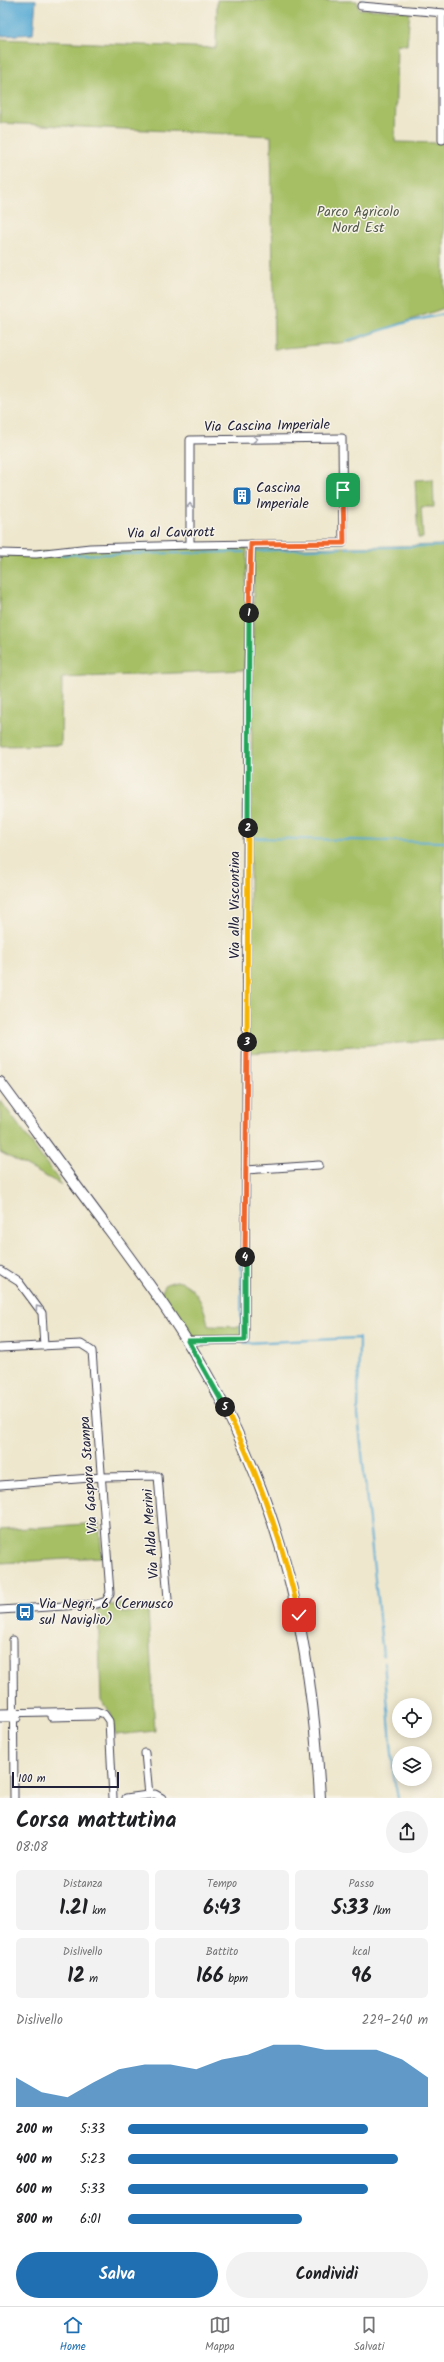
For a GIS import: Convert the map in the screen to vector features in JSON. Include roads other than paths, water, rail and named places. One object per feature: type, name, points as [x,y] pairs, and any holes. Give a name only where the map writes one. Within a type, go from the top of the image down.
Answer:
[{"type":"main road","points":[[0,1082],[162,1302],[188,1341],[214,1387],[245,1450],[282,1547],[295,1598],[309,1671],[320,1798]]},
{"type":"street","points":[[361,6],[443,13],[442,140]]},
{"type":"street","name":"Via Cascina Imperiale","points":[[190,545],[190,440],[342,438],[344,543]]},
{"type":"street","name":"Via al Cavarott","points":[[0,553],[36,554],[90,548],[190,545],[344,543]]},
{"type":"street","name":"Via alla Viscontina","points":[[188,1341],[245,1340],[248,673],[251,544]]},
{"type":"street","points":[[246,1170],[319,1165]]},
{"type":"street","points":[[0,1270],[18,1282],[42,1313],[44,1346],[0,1348]]},
{"type":"street","name":"Via Gaspara Stampa","points":[[0,1610],[96,1604],[106,1600],[110,1592],[93,1353],[90,1347],[81,1344],[44,1346]]},
{"type":"street","name":"Via Alda Merini","points":[[103,1477],[150,1475],[158,1476],[160,1479],[168,1599]]},
{"type":"street","points":[[0,1485],[103,1477]]},
{"type":"street","points":[[13,1640],[14,1798]]},
{"type":"street","points":[[0,1718],[13,1715],[98,1711],[106,1716],[109,1721],[113,1798]]},
{"type":"street","points":[[0,1713],[13,1715]]},
{"type":"street","points":[[145,1753],[149,1795]]},
{"type":"street","points":[[126,1798],[149,1795],[161,1797]]},
{"type":"water","points":[[0,0],[36,0],[33,34],[0,36]]},
{"type":"waterway","points":[[346,341],[408,322],[444,314]]},
{"type":"waterway","points":[[346,548],[444,546]]},
{"type":"waterway","points":[[256,551],[341,548]]},
{"type":"waterway","points":[[53,555],[244,552]]},
{"type":"waterway","points":[[252,838],[444,842]]},
{"type":"waterway","points":[[241,1333],[242,1196]]},
{"type":"waterway","points":[[244,1343],[359,1338],[358,1415],[383,1656]]},
{"type":"waterway","points":[[384,1662],[394,1778],[398,1798]]},
{"type":"place","name":"Cascina Imperiale","points":[[242,496]]},
{"type":"place","name":"Via Negri, 6 (Cernusco sul Naviglio)","points":[[25,1612]]},
{"type":"park label","name":"Parco Agricolo Nord Est","points":[[358,220]]}]
